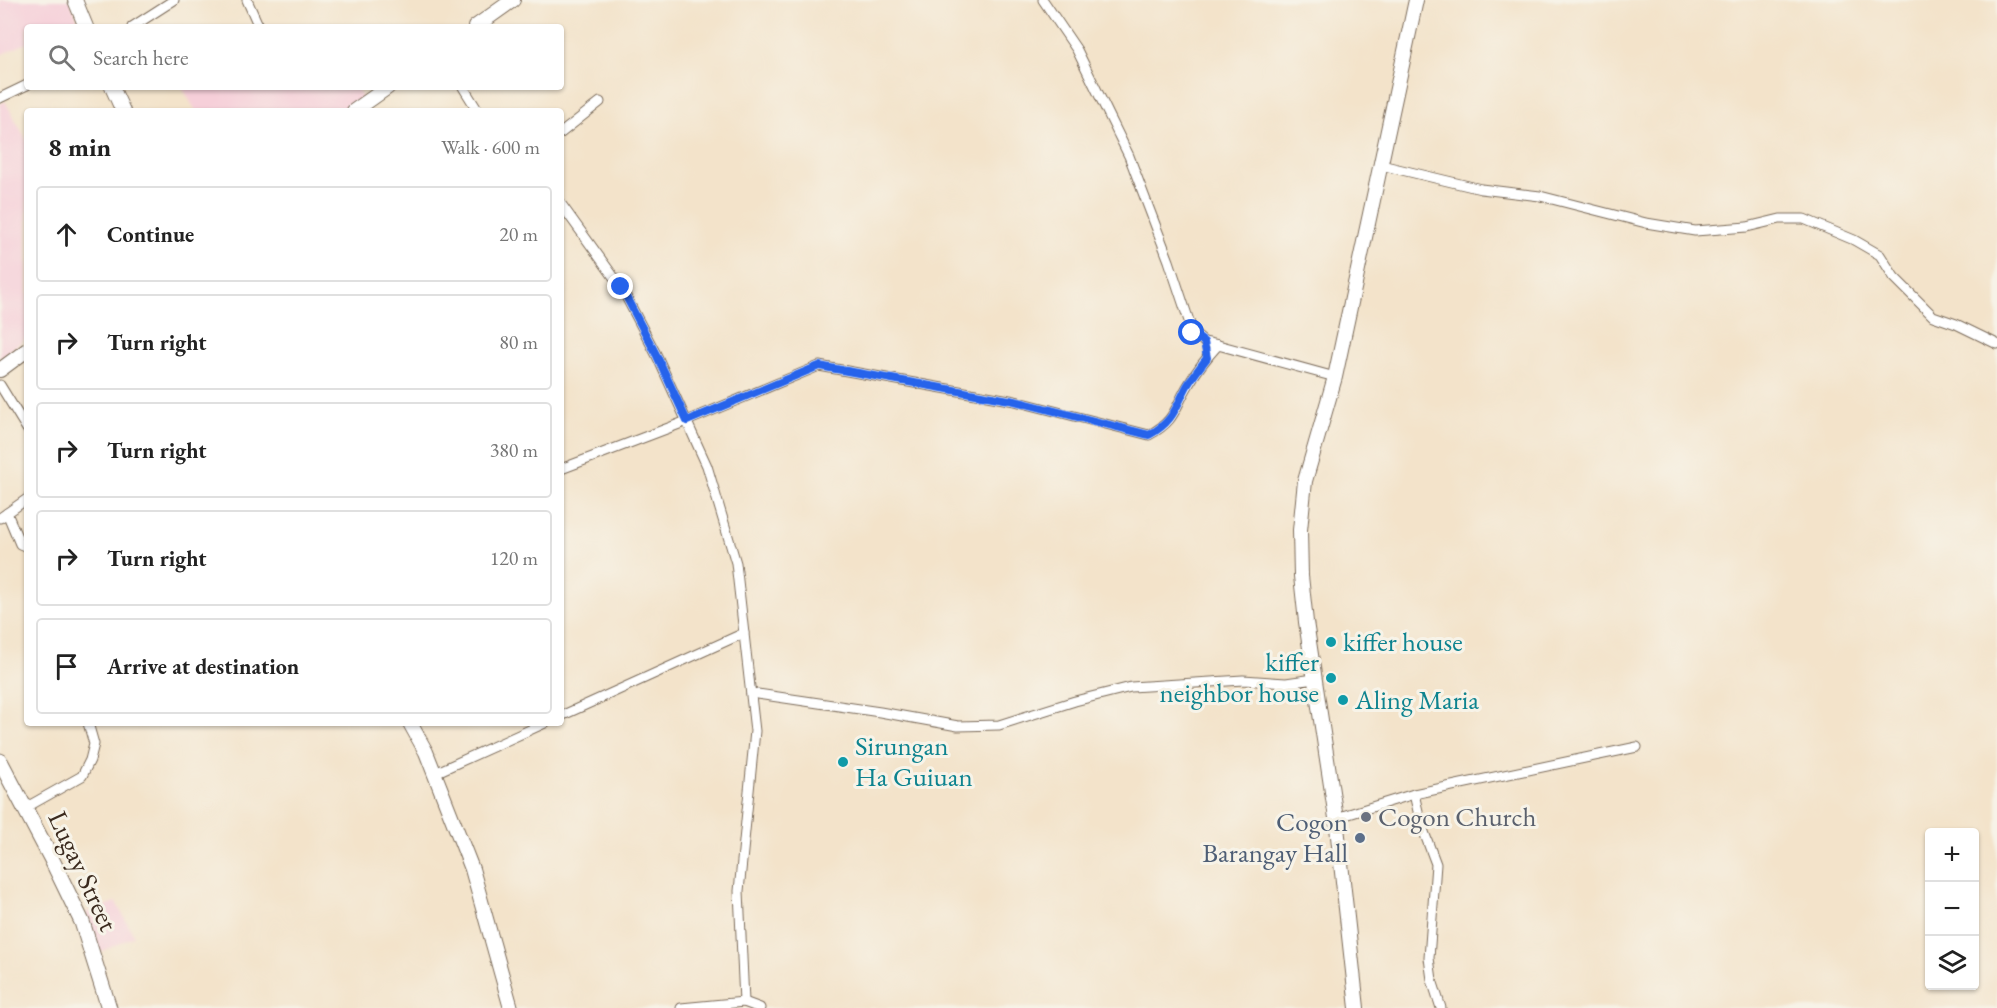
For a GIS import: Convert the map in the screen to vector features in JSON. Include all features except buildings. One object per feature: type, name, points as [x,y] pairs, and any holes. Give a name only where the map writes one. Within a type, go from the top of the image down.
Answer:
[{"type":"main road","name":"Lugay Street","points":[[0,761],[82,922],[109,1008]]},
{"type":"street","points":[[75,0],[85,24]]},
{"type":"street","points":[[137,24],[174,0]]},
{"type":"street","points":[[247,0],[258,24]]},
{"type":"street","points":[[478,24],[513,0]]},
{"type":"street","points":[[1043,0],[1077,50],[1129,156],[1169,261],[1192,333],[1204,342],[1335,377]]},
{"type":"street","points":[[1357,1008],[1336,818],[1314,679],[1301,576],[1300,530],[1305,481],[1335,377],[1416,0]]},
{"type":"street","points":[[0,99],[24,87]]},
{"type":"street","points":[[113,90],[122,108]]},
{"type":"street","points":[[358,108],[384,90]]},
{"type":"street","points":[[465,90],[476,108]]},
{"type":"street","points":[[564,131],[600,102]]},
{"type":"street","points":[[1381,165],[1481,189],[1540,196],[1636,220],[1695,231],[1747,227],[1780,219],[1804,219],[1854,240],[1880,255],[1894,277],[1933,316],[1956,324],[1997,345]]},
{"type":"street","points":[[564,208],[621,287],[657,356],[707,465],[736,563],[755,731],[739,891],[744,1002]]},
{"type":"street","points":[[1204,342],[1207,358]]},
{"type":"street","points":[[564,468],[687,421],[819,366],[1015,401],[1149,435],[1163,427],[1173,417],[1188,384],[1218,345]]},
{"type":"street","points":[[0,370],[24,352]]},
{"type":"street","points":[[0,385],[24,424]]},
{"type":"street","points":[[24,501],[4,515],[24,546]]},
{"type":"street","points":[[564,715],[744,633]]},
{"type":"street","points":[[751,693],[958,726],[999,725],[1075,701],[1131,687],[1243,680],[1286,683],[1314,679]]},
{"type":"street","points":[[25,808],[82,776],[90,760],[94,744],[89,726]]},
{"type":"street","points":[[412,726],[435,773],[472,869],[511,1008]]},
{"type":"street","points":[[435,773],[538,726]]},
{"type":"street","points":[[1336,818],[1414,794],[1637,747]]},
{"type":"street","points":[[1414,794],[1420,824],[1436,864],[1429,958],[1432,980],[1441,1008]]},
{"type":"street","points":[[681,1008],[744,1002],[760,1008]]},
{"type":"shaded area","points":[[0,0],[70,0],[78,20],[69,24],[24,24],[24,44],[0,55]]},
{"type":"shaded area","points":[[184,90],[358,90],[363,99],[350,108],[194,108]]},
{"type":"shaded area","points":[[5,101],[24,136],[24,339],[0,359],[0,104]]},
{"type":"shaded area","points":[[116,902],[134,936],[99,953],[85,913]]},
{"type":"place","name":"kiffer house","points":[[1331,642]]},
{"type":"place","name":"kiffer neighbor house","points":[[1331,678]]},
{"type":"place","name":"Aling Maria","points":[[1343,700]]},
{"type":"place","name":"Sirungan Ha Guiuan","points":[[843,762]]},
{"type":"place","name":"Cogon Church","points":[[1366,817]]},
{"type":"place","name":"Cogon Barangay Hall","points":[[1360,838]]},
{"type":"route","points":[[621,287],[657,356],[687,421],[819,366],[1015,401],[1149,435],[1163,427],[1173,417],[1188,384],[1207,358],[1204,342],[1192,333]]}]
